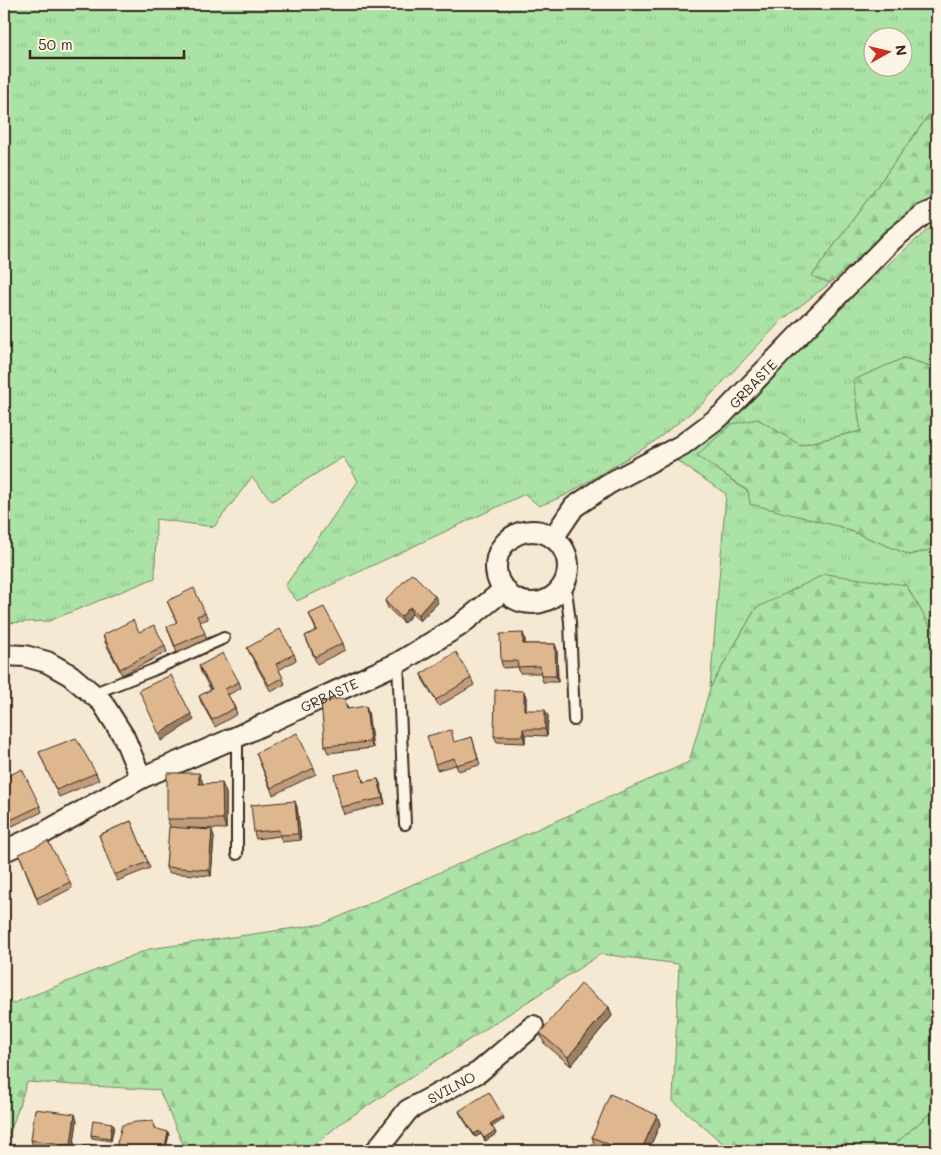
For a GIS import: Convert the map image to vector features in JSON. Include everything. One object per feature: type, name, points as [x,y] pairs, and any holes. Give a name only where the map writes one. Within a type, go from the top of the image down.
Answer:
[{"type":"street","name":"GRBASTE","points":[[553,538],[574,507],[608,484],[682,445],[723,414],[892,240],[923,215],[937,209]]},
{"type":"street","points":[[532,531],[543,533],[553,538],[562,546],[567,557],[568,569],[565,581],[559,591],[549,599],[525,602],[514,598],[505,590],[499,580],[498,557],[503,547],[520,533],[532,531]]},
{"type":"street","name":"GRBASTE","points":[[4,851],[42,834],[141,778],[237,737],[398,663],[459,626],[505,590]]},
{"type":"street","points":[[4,654],[24,656],[47,662],[70,675],[102,702],[124,738],[141,778]]},
{"type":"street","name":"SVILNO","points":[[376,1151],[408,1110],[479,1072],[533,1026]]},
{"type":"lane","points":[[565,581],[570,622],[574,720]]},
{"type":"lane","points":[[92,694],[224,638]]},
{"type":"lane","points":[[398,663],[406,824]]},
{"type":"lane","points":[[237,737],[237,854]]},
{"type":"green space","points":[[4,4],[937,4],[937,104],[812,276],[830,283],[782,320],[703,403],[651,444],[564,496],[539,506],[525,494],[297,601],[285,586],[358,481],[343,457],[272,501],[252,477],[214,527],[156,519],[155,578],[49,621],[4,623]]},
{"type":"green space","points":[[937,104],[937,199],[918,207],[830,283],[812,276]]},
{"type":"green space","points":[[937,223],[937,368],[904,358],[861,431],[800,445],[758,419],[698,455],[748,492],[910,555],[937,548],[937,638],[906,585],[756,608],[710,688],[726,494],[676,460],[734,416],[844,303]]},
{"type":"green space","points":[[904,358],[937,368],[937,548],[910,555],[841,527],[750,504],[748,491],[697,455],[732,424],[758,419],[800,445],[861,431],[853,380]]},
{"type":"green space","points":[[825,574],[906,585],[937,638],[937,1107],[887,1151],[732,1151],[673,1101],[679,964],[601,954],[341,1123],[307,1151],[186,1151],[159,1090],[27,1082],[4,1151],[4,1007],[149,949],[323,924],[689,762],[710,688],[756,608]]},
{"type":"green space","points":[[937,1107],[937,1151],[887,1151]]},
{"type":"building","points":[[412,573],[435,596],[418,615],[410,607],[401,617],[385,601]]},
{"type":"building","points":[[194,588],[205,613],[197,616],[205,633],[175,646],[167,627],[177,622],[167,601]]},
{"type":"building","points":[[324,607],[343,643],[315,657],[305,636],[317,630],[309,614]]},
{"type":"building","points":[[133,620],[139,632],[154,625],[165,646],[120,669],[103,635]]},
{"type":"building","points":[[280,629],[294,654],[276,664],[283,678],[269,685],[247,648]]},
{"type":"building","points":[[523,633],[523,644],[555,644],[556,676],[541,676],[540,666],[518,667],[517,661],[501,661],[500,634]]},
{"type":"building","points":[[456,652],[471,678],[436,700],[421,674]]},
{"type":"building","points":[[223,653],[239,682],[225,689],[235,708],[212,720],[199,696],[212,689],[199,666]]},
{"type":"building","points":[[171,675],[191,714],[159,734],[139,690]]},
{"type":"building","points":[[495,690],[524,691],[524,710],[545,710],[545,729],[523,729],[523,736],[494,736]]},
{"type":"building","points":[[344,698],[347,709],[366,706],[370,742],[325,746],[321,702]]},
{"type":"building","points":[[451,730],[454,742],[472,737],[478,759],[456,765],[454,758],[435,764],[427,736]]},
{"type":"building","points":[[297,733],[314,768],[271,788],[256,753]]},
{"type":"building","points":[[76,738],[96,773],[56,790],[39,752]]},
{"type":"building","points":[[22,769],[40,806],[4,823],[4,778]]},
{"type":"building","points":[[360,769],[363,782],[378,779],[383,798],[341,807],[334,775]]},
{"type":"building","points":[[167,773],[199,773],[199,784],[222,783],[223,819],[167,819]]},
{"type":"building","points":[[295,801],[298,834],[280,835],[279,830],[254,832],[251,805]]},
{"type":"building","points":[[131,821],[148,862],[114,875],[99,835]]},
{"type":"building","points":[[169,827],[212,830],[209,870],[166,867]]},
{"type":"building","points":[[48,841],[70,882],[37,898],[19,854]]},
{"type":"building","points":[[581,984],[609,1007],[568,1057],[540,1033]]},
{"type":"building","points":[[489,1092],[503,1116],[490,1124],[495,1131],[484,1138],[479,1131],[474,1134],[459,1111]]},
{"type":"building","points":[[610,1094],[657,1115],[641,1151],[624,1151],[592,1137]]},
{"type":"building","points":[[35,1109],[75,1114],[71,1145],[31,1140]]},
{"type":"building","points":[[93,1120],[112,1123],[110,1138],[91,1135]]},
{"type":"building","points":[[153,1121],[154,1128],[168,1132],[164,1151],[149,1149],[115,1151],[122,1125]]}]
